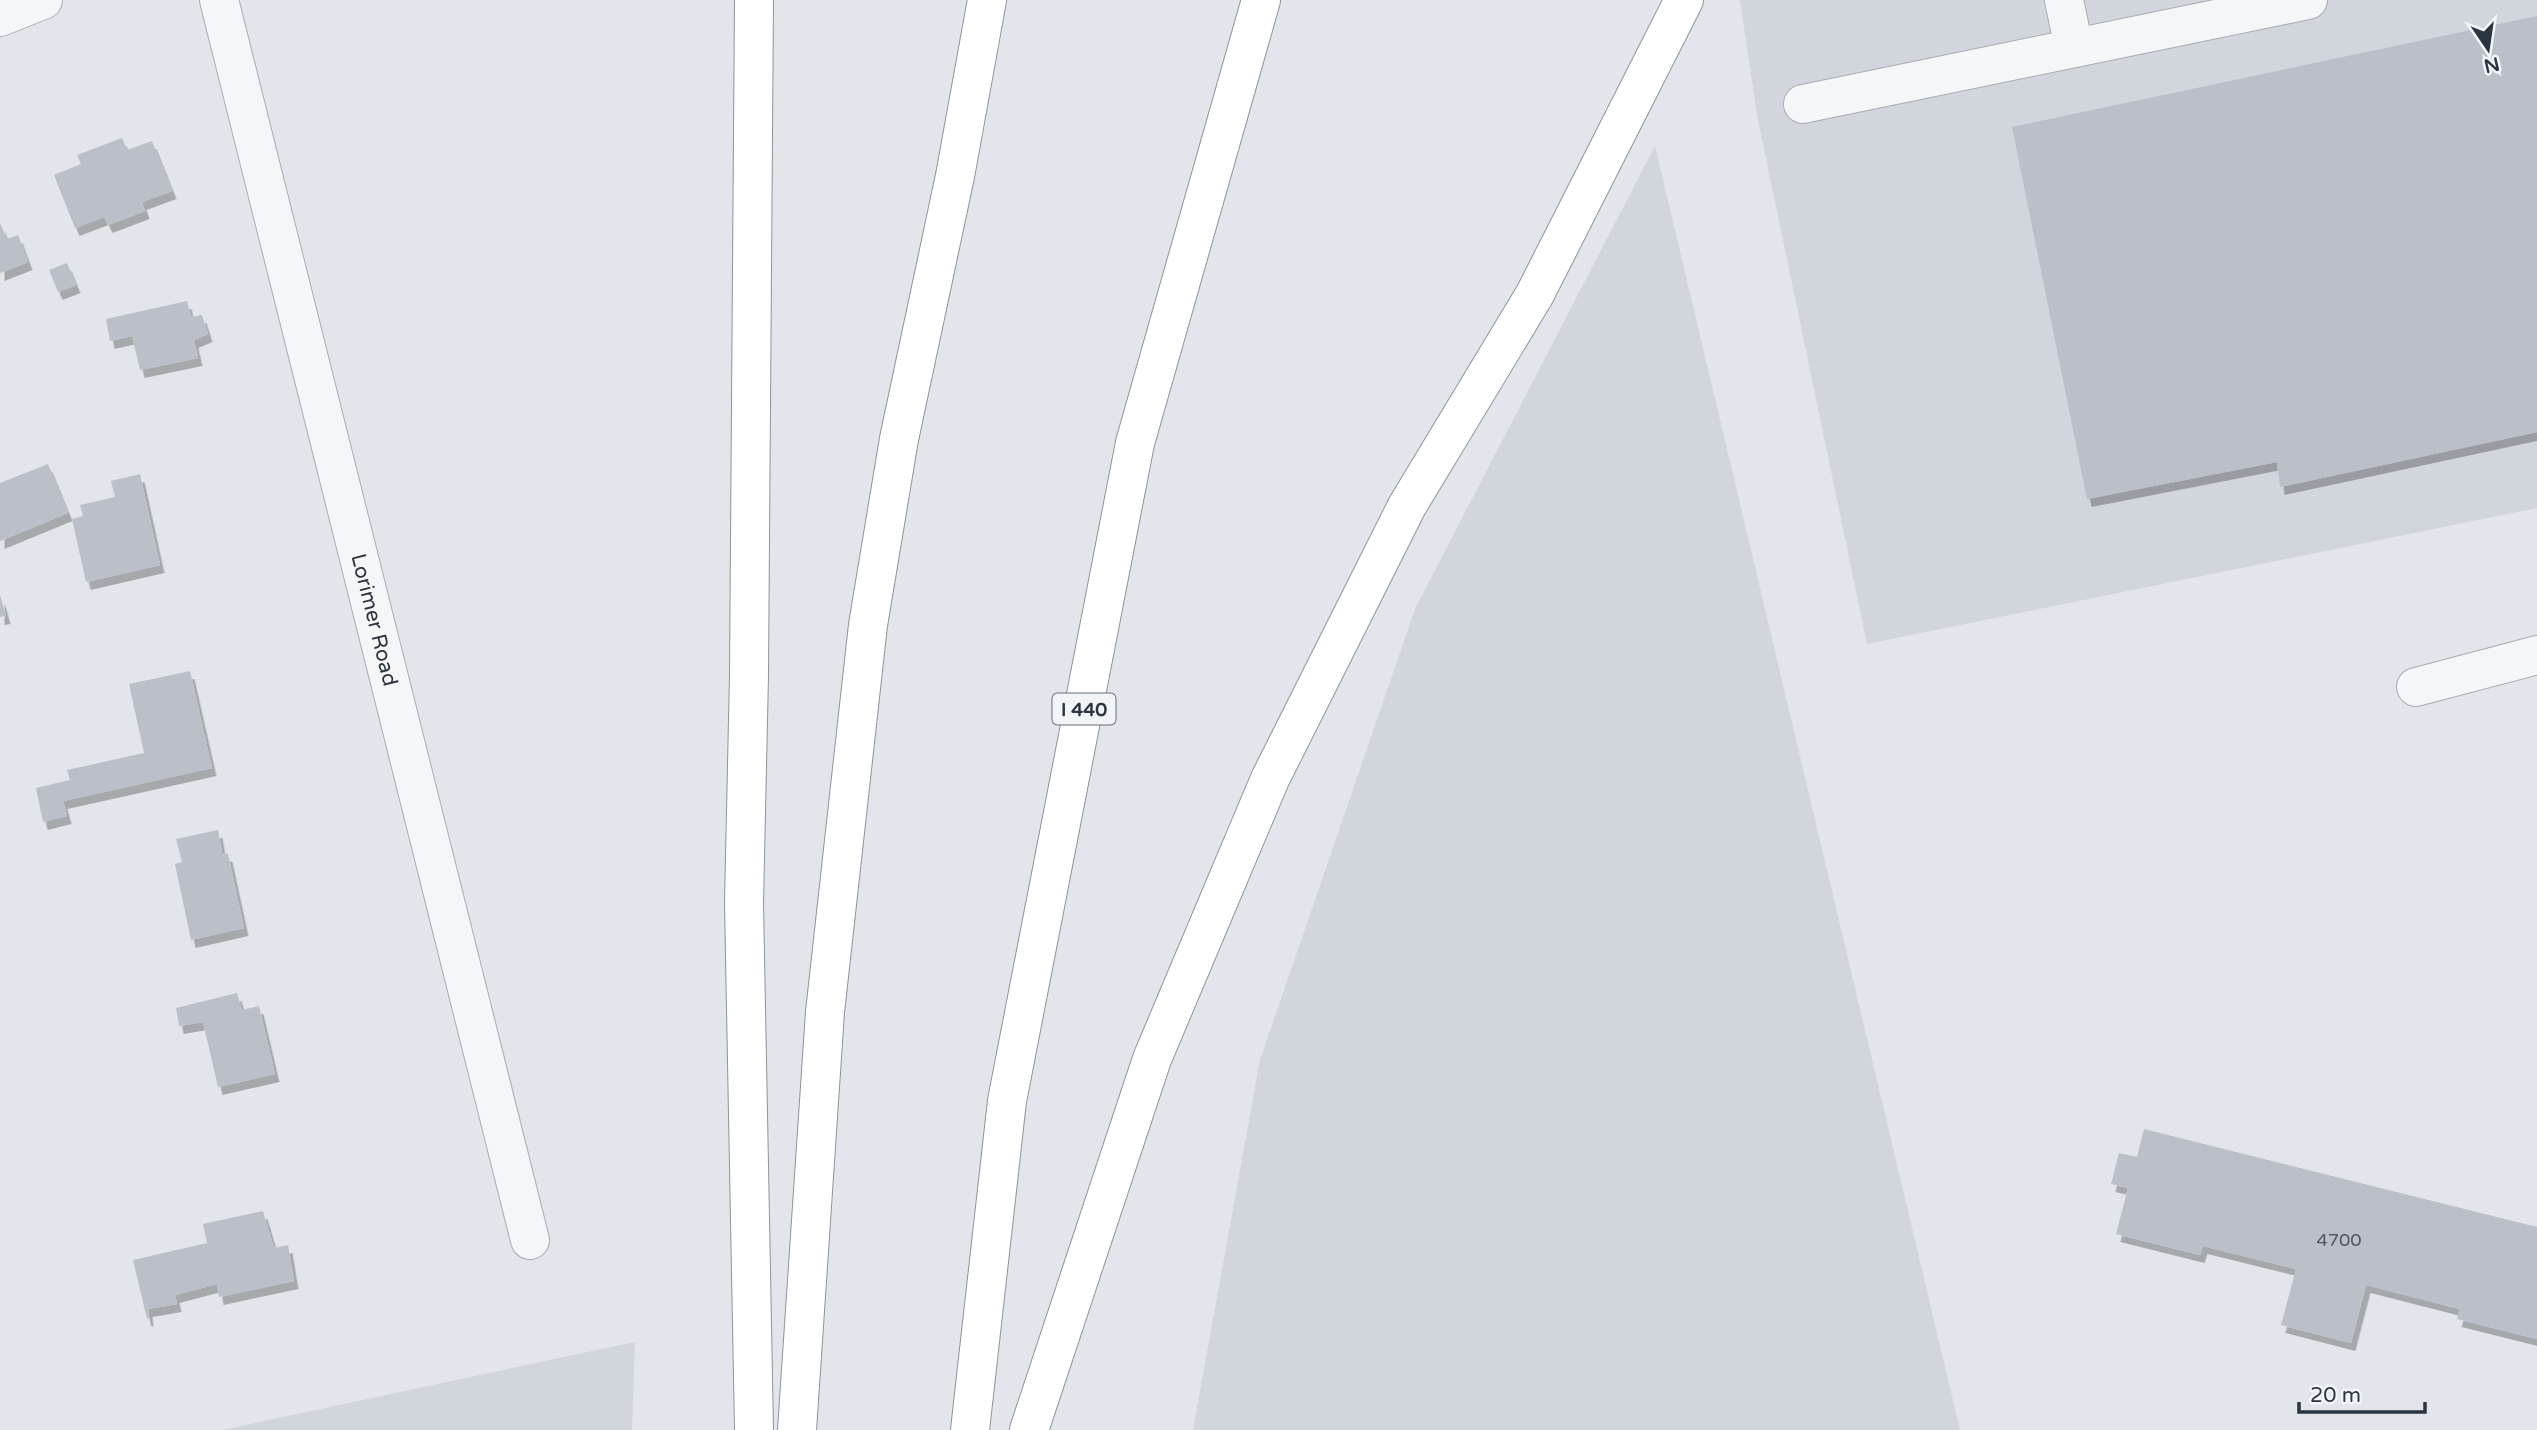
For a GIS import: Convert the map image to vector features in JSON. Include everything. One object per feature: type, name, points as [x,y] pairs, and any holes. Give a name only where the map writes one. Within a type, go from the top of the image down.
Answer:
[{"type":"highway","points":[[754,0],[749,675],[744,902],[754,1430]]},
{"type":"highway","points":[[797,1430],[825,1012],[868,625],[899,439],[955,176],[987,0]]},
{"type":"highway","name":"I 440","points":[[970,1430],[1007,1101],[1135,443],[1261,0]]},
{"type":"highway","points":[[1029,1430],[1152,1059],[1270,779],[1407,506],[1535,294],[1685,0]]},
{"type":"street","points":[[0,17],[43,0]]},
{"type":"street","name":"Lorimer Road","points":[[219,0],[530,1240]]},
{"type":"street","points":[[2064,0],[2074,48]]},
{"type":"street","points":[[1803,104],[2308,0]]},
{"type":"street","points":[[2416,687],[2537,655]]},
{"type":"shaded area","points":[[1740,0],[2537,0],[2537,508],[1867,644],[1757,115]]},
{"type":"shaded area","points":[[1655,146],[1960,1430],[1193,1430],[1260,1060],[1415,609]]},
{"type":"shaded area","points":[[635,1342],[632,1430],[223,1430],[545,1361]]},
{"type":"building","points":[[2537,16],[2537,432],[2280,487],[2277,462],[2087,499],[2012,127]]},
{"type":"building","points":[[122,138],[127,150],[152,141],[172,191],[142,202],[145,211],[108,225],[104,217],[75,228],[54,175],[81,164],[77,155]]},
{"type":"building","points":[[0,223],[7,239],[18,235],[28,262],[0,273]]},
{"type":"building","points":[[67,263],[76,285],[58,292],[49,270]]},
{"type":"building","points":[[187,301],[191,317],[202,315],[208,334],[194,340],[198,358],[140,370],[132,336],[110,341],[106,319]]},
{"type":"building","points":[[48,464],[68,513],[0,541],[0,483]]},
{"type":"building","points":[[140,474],[160,565],[86,582],[72,519],[83,516],[80,505],[115,497],[111,481]]},
{"type":"building","points":[[0,595],[6,616],[0,617]]},
{"type":"building","points":[[190,671],[212,768],[63,801],[67,816],[43,822],[36,788],[70,780],[67,770],[144,753],[129,684]]},
{"type":"building","points":[[218,830],[222,853],[228,854],[244,928],[191,940],[175,864],[182,862],[176,839]]},
{"type":"building","points":[[237,993],[242,1010],[259,1006],[275,1074],[218,1087],[203,1022],[179,1026],[176,1008]]},
{"type":"building","points":[[2144,1129],[2537,1227],[2537,1339],[2457,1319],[2460,1309],[2366,1285],[2351,1343],[2281,1325],[2296,1269],[2203,1246],[2200,1255],[2116,1234],[2128,1188],[2111,1184],[2119,1153],[2137,1157]]},
{"type":"building","points":[[263,1211],[274,1248],[288,1245],[294,1281],[219,1297],[217,1284],[175,1295],[177,1304],[148,1309],[147,1319],[133,1260],[207,1243],[203,1224]]}]
